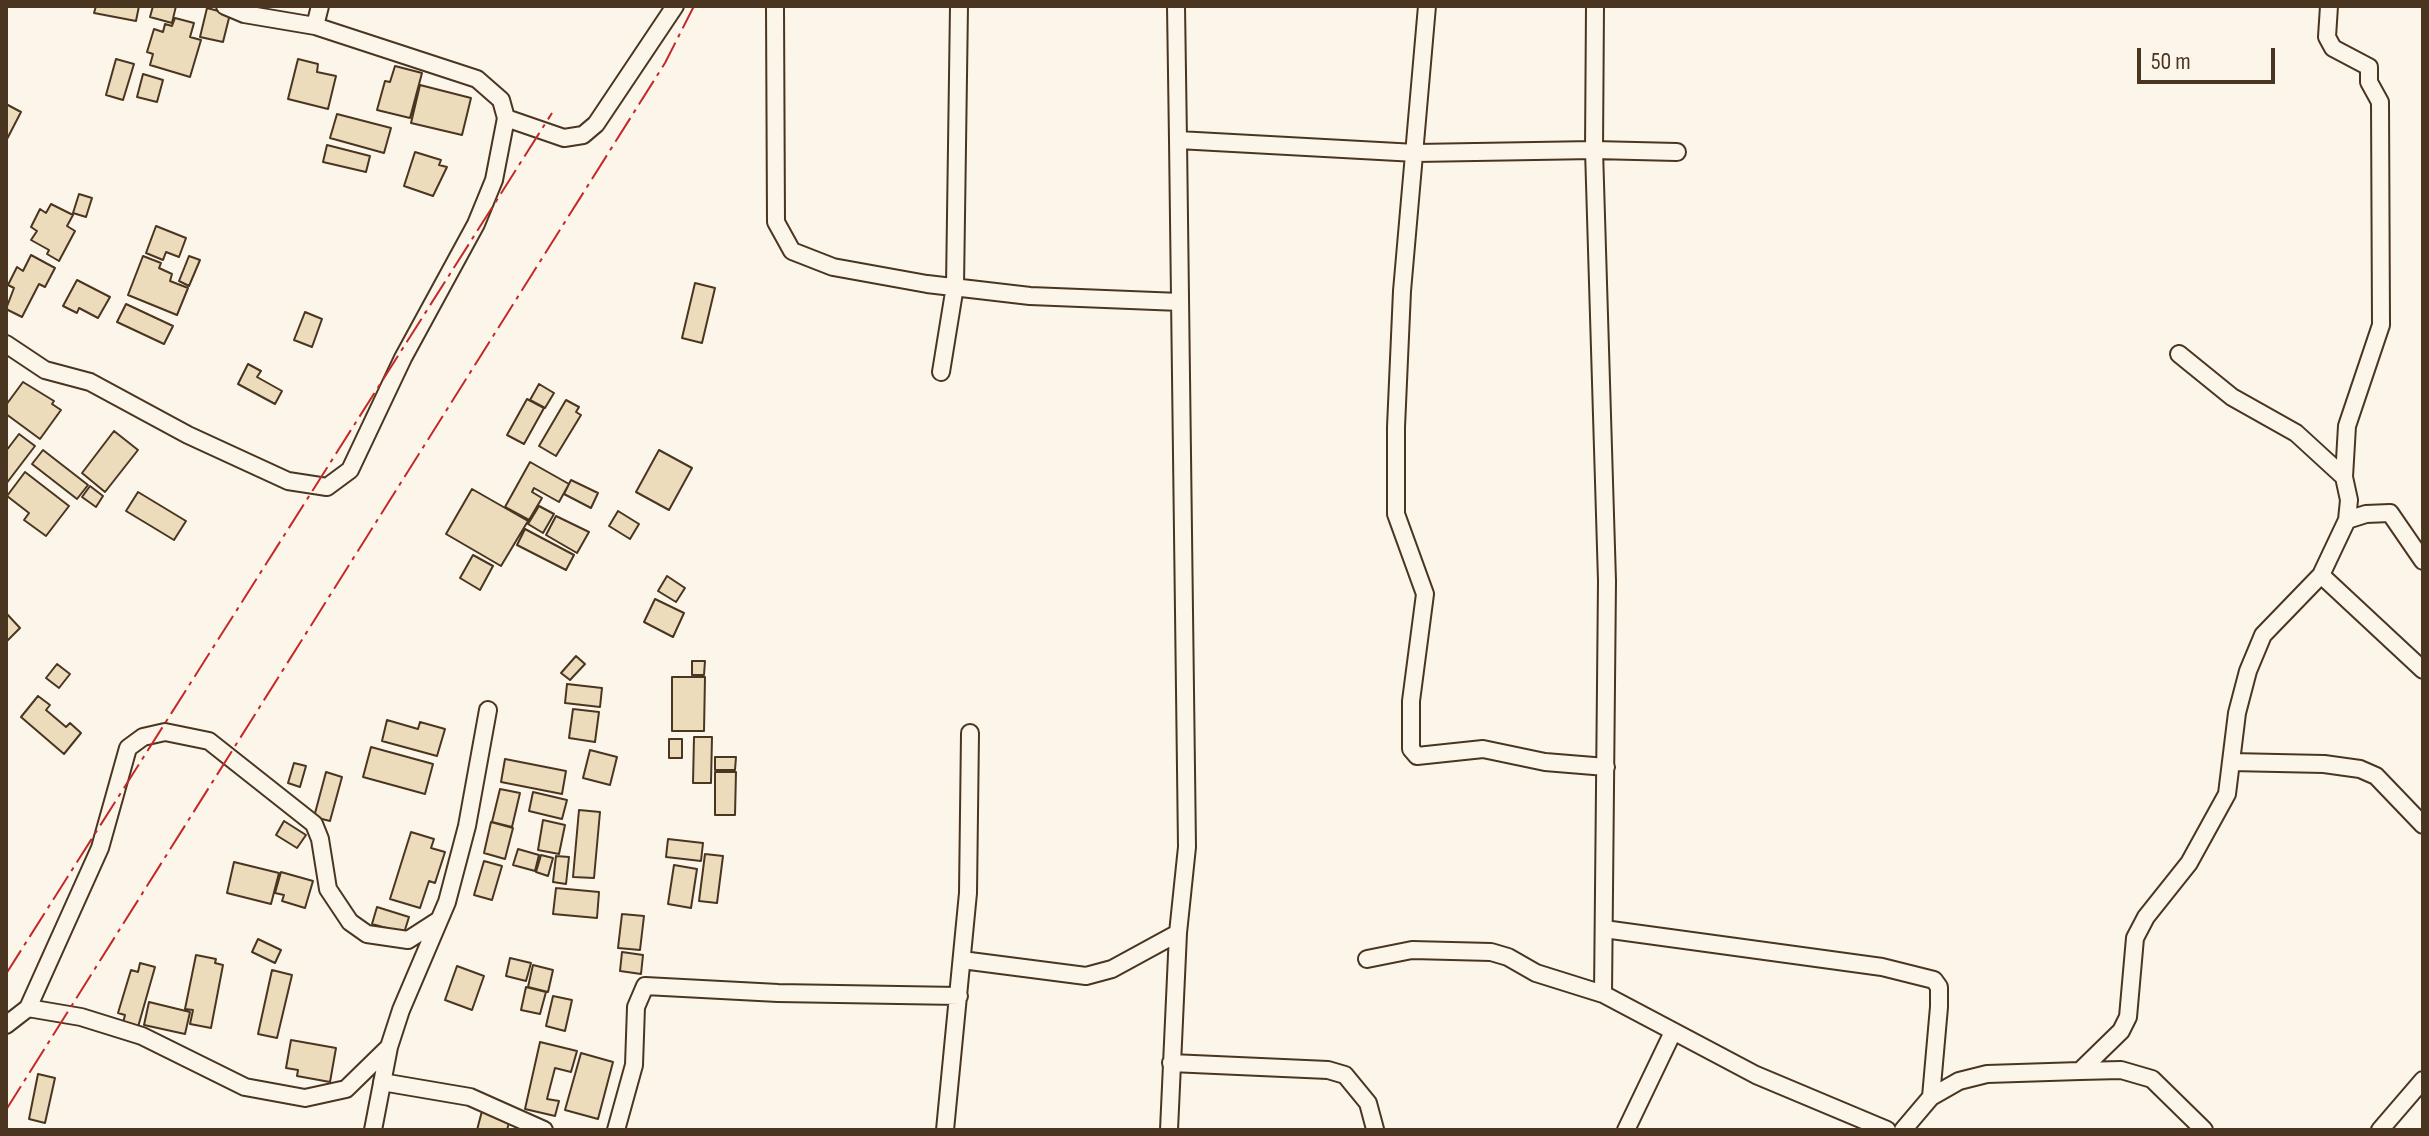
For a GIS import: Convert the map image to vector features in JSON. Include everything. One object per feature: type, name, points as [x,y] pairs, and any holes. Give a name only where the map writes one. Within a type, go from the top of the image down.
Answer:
[{"type":"street","points":[[6,344],[45,370],[90,382],[188,435],[288,481],[327,487],[350,470],[403,358],[476,224],[494,180],[506,118],[501,100],[477,79],[315,26],[244,14],[225,6]]},
{"type":"street","points":[[315,26],[320,6]]},
{"type":"street","points":[[506,118],[564,138],[583,135],[596,124],[675,6]]},
{"type":"street","points":[[775,6],[776,210],[782,238],[792,251],[833,267],[1030,296],[1180,302]]},
{"type":"street","points":[[941,372],[955,286],[959,6]]},
{"type":"street","points":[[1169,1130],[1178,933],[1187,847],[1176,6]]},
{"type":"street","points":[[1427,6],[1402,291],[1396,427],[1396,514],[1425,594],[1411,701],[1411,749],[1417,756],[1483,749],[1545,762],[1606,767]]},
{"type":"street","points":[[1595,6],[1594,150],[1607,581],[1603,994]]},
{"type":"street","points":[[2080,1071],[2121,1031],[2128,1017],[2135,938],[2146,917],[2189,863],[2220,811],[2227,794],[2237,713],[2248,671],[2263,635],[2321,575],[2347,520],[2349,500],[2344,477],[2347,426],[2381,325],[2380,102],[2369,82],[2369,67],[2333,48],[2327,37],[2329,6]]},
{"type":"street","points":[[1178,140],[1416,153],[1677,152]]},
{"type":"street","points":[[2179,354],[2232,397],[2296,433],[2344,477]]},
{"type":"street","points":[[2347,520],[2366,514],[2390,513],[2423,561]]},
{"type":"street","points":[[2321,575],[2423,670]]},
{"type":"street","points":[[373,1130],[389,1047],[439,920],[467,826],[488,710]]},
{"type":"street","points":[[6,1025],[28,1008],[100,848],[128,748],[143,737],[165,732],[209,741],[314,824],[320,839],[328,889],[350,922],[367,934],[408,940],[439,920]]},
{"type":"street","points":[[945,1130],[970,844],[966,793],[970,733]]},
{"type":"street","points":[[2231,762],[2324,764],[2360,769],[2376,776],[2423,825]]},
{"type":"street","points":[[1604,929],[1882,967],[1934,980],[1939,987],[1939,1007],[1931,1097]]},
{"type":"street","points":[[962,960],[1086,976],[1112,969],[1178,933]]},
{"type":"street","points":[[1367,959],[1412,950],[1491,952],[1508,957],[1536,973],[1603,994],[1756,1075],[1887,1130]]},
{"type":"street","points":[[616,1130],[634,1065],[636,1007],[645,986],[778,993],[959,996]]},
{"type":"street","points":[[28,1008],[81,1017],[142,1036],[245,1087],[292,1097],[324,1096],[346,1089],[389,1047]]},
{"type":"street","points":[[1626,1130],[1673,1032]]},
{"type":"street","points":[[1171,1063],[1328,1070],[1345,1075],[1368,1103],[1375,1129]]},
{"type":"street","points":[[1903,1130],[1931,1097],[1959,1081],[1987,1074],[2080,1071],[2138,1073],[2152,1079],[2204,1130]]},
{"type":"street","points":[[2380,1130],[2423,1080]]},
{"type":"street","points":[[382,1082],[470,1097],[544,1130]]},
{"type":"building","points":[[96,6],[139,6],[136,21],[94,13]]},
{"type":"building","points":[[153,6],[176,6],[172,23],[150,17]]},
{"type":"building","points":[[207,8],[230,14],[223,42],[200,37]]},
{"type":"building","points":[[175,18],[194,23],[190,37],[201,40],[190,77],[150,65],[153,54],[147,52],[154,29],[163,32],[165,24],[172,26]]},
{"type":"building","points":[[116,59],[134,64],[123,100],[106,95]]},
{"type":"building","points":[[298,59],[318,64],[317,72],[336,76],[328,109],[288,99]]},
{"type":"building","points":[[395,66],[422,73],[410,118],[377,110],[385,81],[390,82]]},
{"type":"building","points":[[143,74],[163,80],[157,102],[137,97]]},
{"type":"building","points":[[420,85],[471,98],[462,135],[411,123]]},
{"type":"building","points":[[6,104],[21,112],[6,141]]},
{"type":"building","points":[[337,114],[391,128],[384,153],[330,138]]},
{"type":"building","points":[[327,145],[370,156],[366,172],[323,162]]},
{"type":"building","points":[[415,152],[441,160],[439,165],[447,167],[433,196],[404,186]]},
{"type":"building","points":[[79,194],[92,198],[86,217],[73,213]]},
{"type":"building","points":[[51,204],[73,215],[67,226],[75,231],[59,261],[47,254],[49,250],[31,240],[37,231],[31,227],[40,209],[46,213]]},
{"type":"building","points":[[156,226],[186,238],[179,257],[166,252],[163,260],[146,253]]},
{"type":"building","points":[[31,255],[55,268],[45,287],[39,284],[22,317],[6,309],[14,288],[8,285],[17,267],[23,271]]},
{"type":"building","points":[[143,256],[161,263],[159,268],[172,274],[170,281],[188,288],[177,315],[128,295]]},
{"type":"building","points":[[189,256],[200,260],[189,286],[179,281]]},
{"type":"building","points":[[77,280],[110,297],[98,318],[79,308],[77,313],[63,306]]},
{"type":"building","points":[[695,283],[715,288],[702,343],[682,338]]},
{"type":"building","points":[[126,304],[173,326],[164,344],[117,322]]},
{"type":"building","points":[[305,312],[322,319],[312,347],[294,340]]},
{"type":"building","points":[[248,364],[261,371],[257,377],[282,391],[275,404],[238,384]]},
{"type":"building","points":[[23,382],[54,401],[52,404],[61,410],[40,439],[6,414],[6,405]]},
{"type":"building","points":[[539,384],[554,393],[545,408],[530,400]]},
{"type":"building","points":[[527,399],[544,408],[524,444],[507,435]]},
{"type":"building","points":[[566,400],[579,407],[576,412],[581,415],[556,456],[539,446]]},
{"type":"building","points":[[114,431],[138,450],[105,492],[82,473]]},
{"type":"building","points":[[19,434],[35,446],[6,484],[6,451]]},
{"type":"building","points":[[43,450],[88,485],[77,499],[32,464]]},
{"type":"building","points":[[659,450],[692,468],[669,510],[636,492]]},
{"type":"building","points":[[530,462],[569,484],[559,502],[534,488],[532,492],[542,498],[529,520],[505,507]]},
{"type":"building","points":[[25,472],[69,506],[46,536],[24,520],[29,513],[7,496]]},
{"type":"building","points":[[571,480],[598,493],[591,508],[564,494]]},
{"type":"building","points":[[90,486],[103,496],[96,507],[82,497]]},
{"type":"building","points":[[472,489],[528,521],[501,566],[446,534]]},
{"type":"building","points":[[138,492],[186,521],[174,540],[126,511]]},
{"type":"building","points":[[539,506],[554,514],[543,533],[528,524]]},
{"type":"building","points":[[618,511],[639,524],[630,539],[609,526]]},
{"type":"building","points":[[556,516],[589,532],[577,553],[546,535]]},
{"type":"building","points":[[525,529],[574,555],[566,570],[517,545]]},
{"type":"building","points":[[473,555],[493,566],[480,590],[460,578]]},
{"type":"building","points":[[667,576],[685,588],[676,602],[658,591]]},
{"type":"building","points":[[655,599],[684,613],[673,637],[644,622]]},
{"type":"building","points":[[6,613],[20,628],[6,642]]},
{"type":"building","points":[[576,656],[585,664],[570,680],[561,673]]},
{"type":"building","points":[[692,661],[705,661],[704,675],[692,675]]},
{"type":"building","points":[[57,664],[70,674],[59,688],[46,678]]},
{"type":"building","points":[[672,677],[705,677],[704,731],[672,731]]},
{"type":"building","points":[[567,684],[602,688],[600,707],[565,703]]},
{"type":"building","points":[[38,696],[50,705],[46,710],[66,727],[70,723],[81,733],[64,754],[21,717]]},
{"type":"building","points":[[573,709],[599,712],[595,742],[569,738]]},
{"type":"building","points":[[387,720],[418,729],[420,722],[445,729],[437,756],[382,741]]},
{"type":"building","points":[[694,737],[712,737],[711,783],[693,783]]},
{"type":"building","points":[[669,739],[682,739],[682,758],[669,758]]},
{"type":"building","points":[[371,747],[433,764],[425,794],[363,777]]},
{"type":"building","points":[[590,750],[617,757],[610,785],[583,778]]},
{"type":"building","points":[[715,757],[736,757],[735,770],[715,770]]},
{"type":"building","points":[[505,759],[566,771],[562,794],[501,782]]},
{"type":"building","points":[[294,763],[306,766],[300,787],[288,783]]},
{"type":"building","points":[[326,772],[342,777],[330,821],[314,817]]},
{"type":"building","points":[[715,772],[736,772],[735,815],[715,815]]},
{"type":"building","points":[[500,789],[520,793],[512,827],[492,822]]},
{"type":"building","points":[[533,792],[567,800],[562,819],[529,811]]},
{"type":"building","points":[[579,810],[600,812],[594,878],[573,877]]},
{"type":"building","points":[[543,820],[565,825],[559,854],[538,850]]},
{"type":"building","points":[[284,821],[306,835],[297,848],[276,835]]},
{"type":"building","points":[[491,822],[513,828],[505,859],[484,853]]},
{"type":"building","points":[[411,832],[434,839],[431,848],[445,852],[435,883],[429,881],[420,908],[390,899]]},
{"type":"building","points":[[668,839],[703,843],[701,861],[666,857]]},
{"type":"building","points":[[518,849],[539,855],[535,871],[513,865]]},
{"type":"building","points":[[705,854],[723,856],[717,903],[699,901]]},
{"type":"building","points":[[541,855],[553,858],[548,876],[536,872]]},
{"type":"building","points":[[556,856],[569,857],[566,884],[553,882]]},
{"type":"building","points":[[484,861],[502,866],[492,900],[474,895]]},
{"type":"building","points":[[234,862],[279,873],[271,904],[227,893]]},
{"type":"building","points":[[674,865],[697,869],[691,908],[668,904]]},
{"type":"building","points":[[281,872],[313,881],[305,908],[282,901],[284,895],[275,893]]},
{"type":"building","points":[[556,888],[599,892],[597,918],[553,914]]},
{"type":"building","points":[[377,907],[409,917],[404,933],[372,924]]},
{"type":"building","points":[[622,914],[644,916],[640,950],[618,948]]},
{"type":"building","points":[[258,939],[281,950],[275,963],[252,952]]},
{"type":"building","points":[[622,952],[643,955],[641,974],[620,971]]},
{"type":"building","points":[[196,955],[216,959],[215,963],[223,965],[211,1028],[190,1024],[193,1010],[185,1009]]},
{"type":"building","points":[[510,958],[531,963],[526,981],[506,976]]},
{"type":"building","points":[[140,963],[155,967],[138,1027],[123,1023],[125,1015],[118,1013],[131,970],[138,972]]},
{"type":"building","points":[[533,965],[553,970],[548,992],[528,987]]},
{"type":"building","points":[[457,966],[484,976],[472,1010],[445,1000]]},
{"type":"building","points":[[272,970],[292,975],[277,1038],[258,1034]]},
{"type":"building","points":[[526,987],[546,992],[540,1014],[521,1010]]},
{"type":"building","points":[[553,996],[572,1000],[565,1031],[546,1026]]},
{"type":"building","points":[[149,1002],[190,1012],[185,1034],[144,1025]]},
{"type":"building","points":[[291,1040],[336,1048],[330,1082],[297,1076],[298,1070],[286,1068]]},
{"type":"building","points":[[540,1042],[577,1051],[571,1072],[555,1068],[547,1099],[559,1101],[555,1116],[525,1109]]},
{"type":"building","points":[[581,1053],[613,1062],[598,1119],[565,1110]]},
{"type":"building","points":[[38,1074],[55,1078],[45,1123],[29,1119]]},
{"type":"building","points":[[482,1111],[510,1119],[507,1130],[477,1130]]},
{"type":"power","points":[[6,1110],[665,63],[694,6]]},
{"type":"power","points":[[6,974],[552,113]]}]
